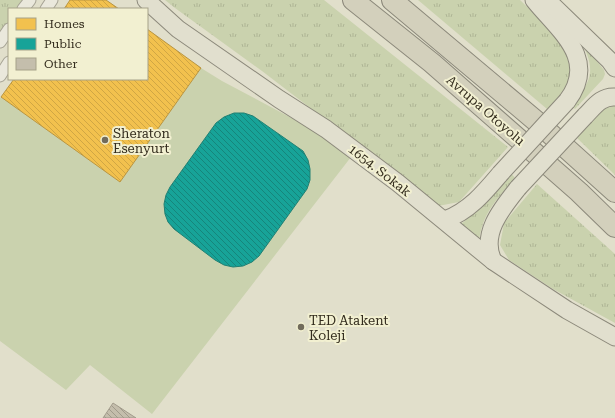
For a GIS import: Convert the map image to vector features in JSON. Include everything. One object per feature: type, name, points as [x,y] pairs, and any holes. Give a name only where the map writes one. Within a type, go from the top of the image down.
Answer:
[{"type":"highway","name":"Avrupa Otoyolu","points":[[353,0],[438,68],[579,192],[615,227]]},
{"type":"highway","name":"Avrupa Otoyolu","points":[[392,0],[536,120],[615,192]]},
{"type":"main road","name":"1654. Sokak","points":[[146,0],[178,29],[279,99],[326,129],[445,220],[493,261],[567,310],[615,337]]},
{"type":"main road","points":[[445,220],[459,215],[469,207],[566,100],[575,87],[578,76],[577,56],[571,44],[534,0]]},
{"type":"main road","points":[[547,0],[610,61],[615,68]]},
{"type":"main road","points":[[493,261],[489,248],[492,227],[506,204],[518,188],[584,116],[602,99],[615,96]]},
{"type":"street","points":[[24,8],[30,0]]},
{"type":"street","points":[[0,42],[8,30]]},
{"type":"street","points":[[0,76],[8,64]]},
{"type":"green space","points":[[0,0],[30,0],[24,8],[8,8],[8,30],[5,35],[0,31]]},
{"type":"green space","points":[[165,0],[324,0],[508,147],[459,202],[438,206],[262,71]]},
{"type":"green space","points":[[418,0],[520,0],[549,28],[568,52],[573,71],[566,90],[547,109]]},
{"type":"green space","points":[[583,44],[604,70],[605,74],[603,79],[575,109],[571,105],[587,83],[590,70],[587,54]]},
{"type":"green space","points":[[201,68],[222,81],[314,130],[351,157],[152,414],[90,365],[66,390],[0,341],[0,98],[1,97],[120,182]]},
{"type":"green space","points":[[615,103],[615,175],[577,138],[596,111]]},
{"type":"green space","points":[[510,172],[515,178],[487,214],[479,241],[460,225],[477,210]]},
{"type":"green space","points":[[537,184],[615,254],[615,323],[553,289],[509,260],[500,245],[504,223]]},
{"type":"building: Homes","points":[[70,0],[106,0],[118,8],[65,8]]},
{"type":"building: Homes","name":"Sheraton Esenyurt","points":[[148,30],[201,68],[120,182],[1,97],[13,80],[148,80]]},
{"type":"building: Public","points":[[234,113],[244,113],[253,116],[303,151],[308,160],[310,180],[307,189],[259,256],[252,262],[243,266],[233,267],[224,265],[215,260],[174,229],[168,222],[164,204],[170,187],[216,123],[224,117]]},
{"type":"building: Other","points":[[113,403],[136,418],[103,418]]},
{"type":"place","name":"Sheraton Esenyurt","points":[[105,140]]},
{"type":"place","name":"TED Atakent Koleji","points":[[301,327]]}]
